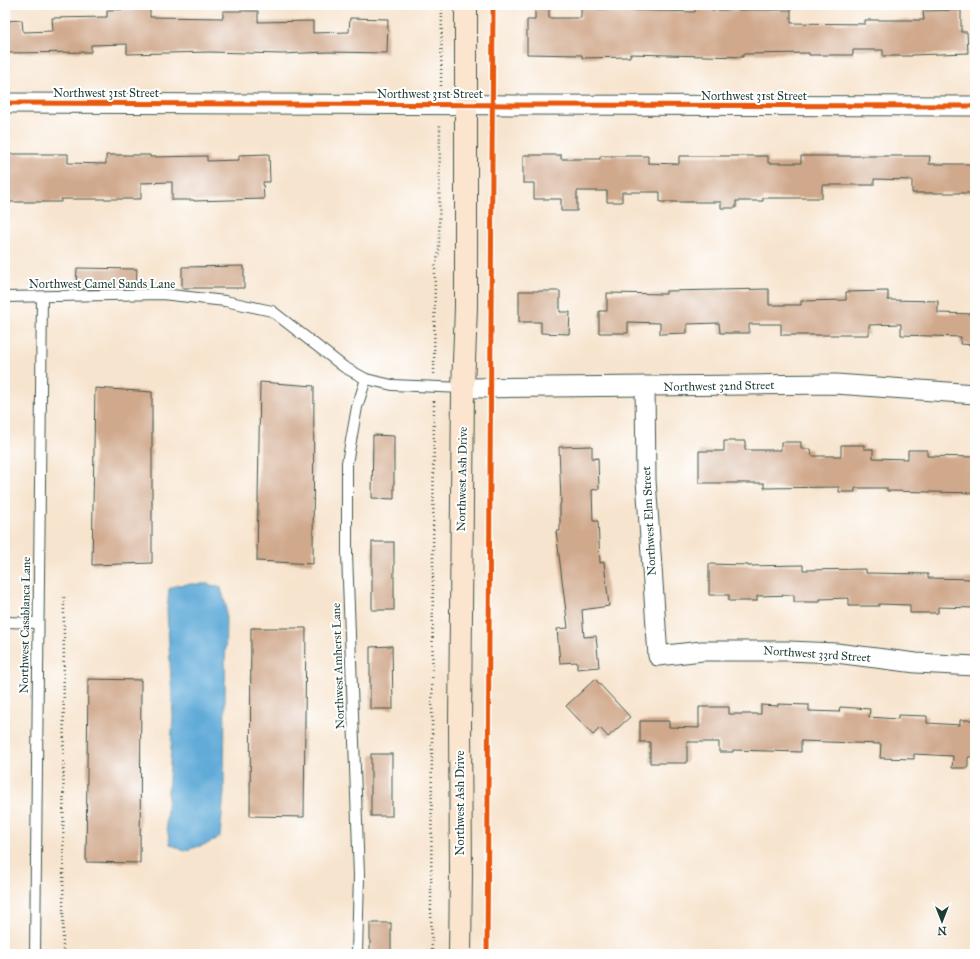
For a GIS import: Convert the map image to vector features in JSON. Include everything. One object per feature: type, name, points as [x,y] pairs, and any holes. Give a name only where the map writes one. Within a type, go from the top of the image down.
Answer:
[{"type":"street","name":"Northwest Ash Drive","points":[[460,954],[460,717],[463,388],[466,307],[466,5]]},
{"type":"street","name":"Northwest 31st Street","points":[[5,103],[466,104],[581,106],[975,106]]},
{"type":"street","name":"Northwest 32nd Street","points":[[463,388],[836,384],[975,394]]},
{"type":"street","name":"Northwest Elm Street","points":[[645,386],[646,480],[658,656]]},
{"type":"street","name":"Northwest 33rd Street","points":[[658,656],[702,651],[788,651],[836,653],[916,662],[975,666]]},
{"type":"lane","name":"Northwest Camel Sands Lane","points":[[5,298],[162,294],[225,302],[272,311],[344,367],[366,379],[392,385],[463,388]]},
{"type":"lane","name":"Northwest Casablanca Lane","points":[[35,954],[42,297]]},
{"type":"lane","name":"Northwest Amherst Lane","points":[[357,954],[359,875],[347,554],[347,463],[357,407],[366,379]]},
{"type":"lane","points":[[5,622],[38,622]]},
{"type":"path","points":[[432,954],[431,908],[435,267],[439,252],[440,225],[442,5]]},
{"type":"path","points":[[63,954],[64,595]]},
{"type":"water","points":[[208,584],[221,588],[226,606],[224,793],[220,837],[209,843],[184,851],[170,844],[166,823],[173,716],[167,610],[169,589],[177,585]]},
{"type":"building","points":[[581,5],[597,5],[597,9],[695,12],[695,5],[712,5],[712,10],[791,10],[791,23],[865,24],[865,20],[924,20],[923,11],[961,10],[961,32],[967,32],[968,53],[883,56],[883,50],[853,50],[853,55],[809,55],[809,53],[743,54],[743,57],[630,54],[630,57],[582,58],[582,55],[527,54],[527,20],[535,20],[535,8],[549,8],[549,18],[581,18]]},
{"type":"building","points":[[150,9],[150,17],[223,18],[223,11],[258,11],[258,22],[313,21],[313,33],[349,32],[350,18],[388,19],[387,53],[328,52],[282,54],[209,52],[127,54],[127,44],[91,45],[91,52],[5,53],[5,21],[22,20],[23,32],[53,31],[52,18],[107,17],[107,10]]},
{"type":"building","points":[[5,154],[68,154],[68,163],[106,164],[106,155],[150,155],[150,157],[207,156],[207,161],[239,160],[239,155],[269,154],[270,182],[263,182],[264,199],[194,201],[172,200],[172,182],[141,183],[141,199],[61,199],[61,202],[5,202]]},
{"type":"building","points":[[523,155],[561,155],[561,159],[600,159],[600,156],[648,156],[648,163],[679,164],[679,156],[768,156],[768,163],[801,163],[801,156],[930,156],[929,164],[975,164],[975,193],[912,193],[912,180],[874,179],[874,185],[822,185],[822,198],[763,198],[763,201],[736,201],[736,208],[721,208],[721,202],[660,202],[660,192],[622,192],[622,202],[607,202],[607,191],[577,191],[577,211],[561,211],[561,199],[534,199],[534,183],[523,183]]},
{"type":"building","points":[[244,266],[244,288],[182,288],[182,267]]},
{"type":"building","points":[[77,268],[137,269],[136,288],[76,289]]},
{"type":"building","points":[[769,289],[769,305],[801,305],[801,301],[846,300],[846,292],[888,291],[888,300],[938,301],[938,313],[975,314],[975,345],[960,344],[961,337],[901,335],[901,324],[869,325],[869,335],[781,335],[781,324],[749,324],[749,333],[720,333],[719,323],[687,324],[687,333],[660,334],[660,323],[628,322],[628,333],[599,333],[599,311],[607,311],[607,293],[666,294],[666,291]]},
{"type":"building","points":[[519,291],[560,291],[560,312],[570,312],[569,334],[541,333],[541,322],[519,322]]},
{"type":"building","points":[[260,382],[314,386],[313,564],[257,561]]},
{"type":"building","points":[[95,388],[152,392],[152,563],[92,565]]},
{"type":"building","points":[[373,435],[394,436],[394,499],[372,498]]},
{"type":"building","points":[[724,441],[745,441],[745,450],[781,450],[781,442],[801,442],[801,449],[811,449],[812,456],[841,456],[841,445],[864,445],[864,449],[873,449],[873,458],[908,459],[908,450],[927,450],[927,456],[975,457],[975,493],[887,491],[887,488],[855,488],[855,492],[839,492],[839,487],[764,488],[764,483],[699,483],[699,451],[724,451]]},
{"type":"building","points":[[592,446],[592,459],[598,458],[599,489],[592,490],[593,521],[598,521],[600,563],[604,562],[609,606],[582,610],[584,637],[596,636],[599,667],[577,669],[577,662],[560,663],[557,629],[568,628],[556,531],[560,531],[561,503],[559,447]]},
{"type":"building","points":[[372,542],[394,542],[394,610],[372,610]]},
{"type":"building","points":[[709,564],[748,566],[803,565],[803,570],[866,569],[866,573],[928,574],[928,578],[975,579],[975,608],[938,607],[938,613],[910,613],[910,605],[879,604],[879,606],[849,606],[849,598],[820,599],[820,602],[794,602],[794,595],[757,596],[757,601],[729,601],[729,595],[709,595]]},
{"type":"building","points":[[251,628],[306,628],[304,817],[250,816]]},
{"type":"building","points":[[392,646],[393,709],[370,709],[370,647]]},
{"type":"building","points":[[88,679],[141,680],[140,863],[86,862]]},
{"type":"building","points":[[595,679],[630,717],[608,737],[600,728],[593,735],[566,706]]},
{"type":"building","points":[[778,704],[809,705],[809,711],[839,712],[840,707],[870,709],[869,717],[898,719],[898,715],[927,716],[927,723],[960,725],[960,720],[975,720],[975,757],[968,757],[968,768],[952,768],[953,756],[914,754],[914,759],[880,758],[881,744],[801,741],[801,752],[733,750],[733,752],[719,752],[719,742],[687,742],[687,763],[650,763],[650,742],[640,742],[640,721],[669,721],[669,727],[699,728],[699,707],[729,707],[729,714],[761,714],[761,705],[778,706]]},
{"type":"building","points":[[371,754],[392,754],[392,816],[371,816]]},
{"type":"building","points":[[370,923],[391,923],[391,954],[370,954]]},
{"type":"cycle path","points":[[487,954],[493,5]]},
{"type":"cycle path","points":[[5,103],[975,106]]}]
